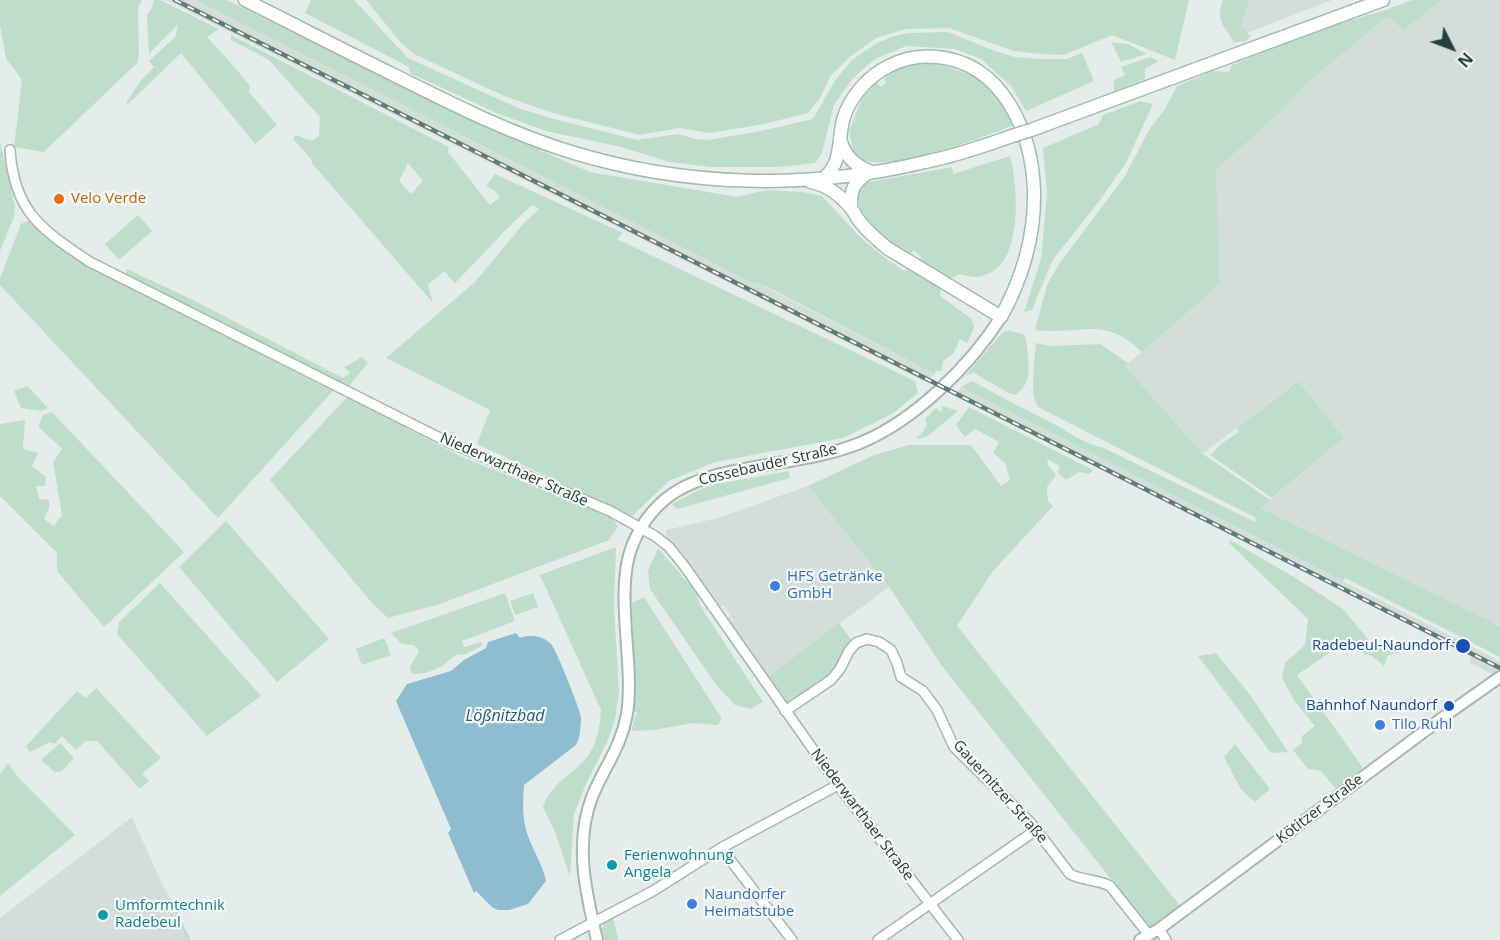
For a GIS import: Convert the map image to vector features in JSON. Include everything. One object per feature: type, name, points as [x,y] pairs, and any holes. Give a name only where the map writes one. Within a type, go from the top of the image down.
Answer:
[{"type":"main road","points":[[245,0],[459,108],[569,151],[641,169],[689,177],[753,181],[824,178],[926,162],[1031,130],[1383,0]]},
{"type":"main road","points":[[804,180],[830,188],[887,248],[1001,317],[1026,257],[1033,218],[1034,190],[1030,162],[1017,117],[1003,94],[977,69],[953,58],[930,56],[901,60],[880,71],[861,88],[851,102],[843,120],[841,141],[832,171],[824,178]]},
{"type":"main road","points":[[841,141],[850,160],[871,172]]},
{"type":"main road","points":[[851,208],[851,190],[859,179],[871,172]]},
{"type":"street","name":"Niederwarthaer Straße","points":[[10,150],[15,186],[24,206],[57,239],[90,262],[448,442],[610,511],[669,547],[838,785],[958,940]]},
{"type":"street","name":"Cossebauder Straße","points":[[597,940],[584,878],[583,840],[592,797],[617,747],[627,713],[629,691],[625,582],[632,548],[641,528],[659,504],[691,482],[715,474],[825,455],[888,429],[960,369],[984,342],[1001,317]]},
{"type":"street","name":"Gauernitzer Straße","points":[[785,711],[831,680],[856,643],[867,639],[879,642],[891,650],[901,677],[923,691],[937,710],[954,747],[1036,830],[1070,874],[1078,879],[1103,882],[1110,886],[1145,938]]},
{"type":"street","name":"Kötitzer Straße","points":[[1145,938],[1453,710],[1500,678]]},
{"type":"street","points":[[560,940],[653,891],[721,848],[838,785]]},
{"type":"street","points":[[878,940],[1036,830]]},
{"type":"street","points":[[721,848],[792,940]]},
{"type":"street","points":[[1159,929],[1166,940]]},
{"type":"shaded area","points":[[166,0],[196,0],[751,282],[764,285],[935,374],[926,382]]},
{"type":"shaded area","points":[[1241,0],[1332,0],[1239,36]]},
{"type":"shaded area","points":[[1442,0],[1500,0],[1500,626],[1261,508],[1344,438],[1297,381],[1203,454],[1125,366],[1220,284],[1216,170],[1276,116],[1310,81],[1382,21],[1390,17],[1403,31]]},
{"type":"shaded area","points":[[961,387],[1500,661],[1500,672],[1493,675],[1469,662],[1471,656],[1462,651],[953,395]]},
{"type":"shaded area","points":[[808,486],[889,587],[768,677],[728,621],[730,613],[724,606],[717,606],[666,537],[666,530],[718,518]]},
{"type":"shaded area","points":[[132,817],[187,940],[0,940],[0,918]]},
{"type":"green space","points":[[0,0],[142,0],[138,8],[139,57],[137,63],[44,152],[14,147],[22,80],[6,58],[0,25]]},
{"type":"green space","points":[[154,0],[160,0],[219,29],[207,37],[245,79],[250,86],[249,92],[277,125],[255,144],[181,53],[128,104],[126,103],[141,80],[154,67],[149,61],[176,36],[178,24],[149,54],[147,14]]},
{"type":"green space","points":[[196,0],[227,0],[458,114],[590,172],[737,197],[766,190],[803,192],[822,196],[858,235],[880,254],[904,271],[907,269],[941,288],[940,296],[972,319],[974,328],[967,343],[960,339],[953,354],[943,361],[942,371],[935,371],[935,374],[764,285],[751,282]]},
{"type":"green space","points":[[311,0],[354,0],[408,58],[518,108],[637,140],[678,134],[709,140],[813,119],[836,79],[852,60],[877,43],[908,33],[948,32],[1015,57],[1067,59],[1082,53],[1094,81],[1026,111],[1011,86],[981,59],[955,49],[906,46],[875,59],[852,79],[834,105],[822,153],[815,163],[778,167],[711,167],[670,162],[621,147],[546,131],[499,114],[410,73],[409,67],[305,13]]},
{"type":"green space","points":[[366,0],[1189,0],[1175,60],[1112,35],[1064,55],[1014,51],[949,28],[906,29],[876,38],[850,57],[831,75],[820,98],[808,113],[764,124],[710,133],[679,128],[640,135],[553,113],[504,96],[414,54],[401,43]]},
{"type":"green space","points":[[1223,0],[1249,0],[1241,27],[1251,36],[1245,42],[1234,42],[1222,22],[1220,13]]},
{"type":"green space","points":[[1412,0],[1442,0],[1403,31],[1390,17],[1382,21],[1310,81],[1276,116],[1216,170],[1220,284],[1142,352],[1128,340],[1103,330],[1035,330],[1047,285],[1059,264],[1125,176],[1149,130],[1165,109],[1177,86],[1212,71],[1229,72],[1232,65],[1320,29]]},
{"type":"green space","points":[[231,35],[449,147],[448,152],[490,205],[500,197],[486,186],[495,174],[623,233],[617,239],[915,381],[918,393],[892,414],[843,438],[715,462],[669,481],[632,516],[477,444],[490,410],[386,358],[475,282],[523,224],[539,209],[532,205],[455,283],[444,271],[428,285],[433,303],[293,139],[295,135],[312,141],[319,136],[320,117],[269,60],[231,40]],"holes":[[[408,163],[423,181],[411,194],[399,181]]]},
{"type":"green space","points":[[1111,42],[1128,44],[1147,54],[1121,62]]},
{"type":"green space","points":[[1150,57],[1159,61],[1145,69],[1145,79],[1114,92],[1114,80],[1125,75],[1121,67]]},
{"type":"green space","points":[[925,62],[964,73],[991,88],[1005,106],[1014,125],[940,151],[898,161],[880,163],[867,161],[854,154],[849,131],[862,98],[876,83],[880,87],[886,83],[884,78],[896,70]]},
{"type":"green space","points":[[1140,101],[1153,104],[1126,163],[1052,261],[1032,310],[1024,312],[1041,259],[1047,193],[1043,148],[1099,124],[1103,115]]},
{"type":"green space","points":[[0,142],[15,206],[14,217],[0,251]]},
{"type":"green space","points":[[1010,156],[1016,202],[1013,237],[1001,265],[980,277],[959,274],[949,280],[919,261],[921,257],[914,250],[909,255],[882,235],[862,211],[857,190],[869,182],[952,167],[953,174]]},
{"type":"green space","points":[[138,215],[152,231],[119,260],[105,244]]},
{"type":"green space","points":[[29,220],[59,247],[92,269],[333,391],[218,518],[0,285],[0,278],[21,224]]},
{"type":"green space","points":[[127,269],[193,300],[343,378],[350,373],[344,367],[362,357],[368,363],[348,387],[125,275]]},
{"type":"green space","points":[[1008,330],[1025,335],[1028,351],[1028,377],[1021,390],[1015,395],[974,373],[966,375],[1002,333]]},
{"type":"green space","points":[[1036,343],[1051,346],[1100,344],[1128,363],[1125,366],[1203,454],[1270,500],[1261,508],[1500,626],[1500,657],[1345,578],[1343,581],[961,387],[972,381],[1084,441],[1104,448],[1255,522],[1256,518],[1038,407],[1033,385]]},
{"type":"green space","points":[[1298,381],[1344,438],[1272,498],[1210,455],[1222,443],[1239,432],[1237,428]]},
{"type":"green space","points":[[27,386],[48,408],[42,411],[21,408],[14,391]]},
{"type":"green space","points":[[347,397],[460,456],[612,518],[618,527],[609,540],[440,604],[388,618],[371,602],[270,480]]},
{"type":"green space","points":[[942,406],[958,411],[928,436],[918,439],[916,437],[921,435],[927,424],[925,419],[936,408],[940,412],[943,410]]},
{"type":"green space","points":[[969,407],[1093,470],[1090,474],[1079,472],[1066,480],[1058,473],[1060,466],[1047,459],[1048,465],[1056,475],[1047,487],[1048,501],[1053,506],[993,571],[957,626],[1181,907],[1149,927],[942,666],[889,587],[808,486],[874,455],[909,445],[971,445],[1001,486],[1010,480],[1005,463],[993,453],[999,442],[975,429],[965,437],[956,425]]},
{"type":"green space","points":[[52,412],[184,552],[104,627],[57,571],[57,553],[0,496],[0,424],[25,420],[23,449],[38,453],[32,466],[46,477],[45,486],[36,486],[39,499],[49,500],[49,508],[44,519],[54,526],[62,515],[53,462],[62,449],[38,426],[43,415]]},
{"type":"green space","points":[[789,471],[790,478],[677,509],[672,504],[701,489],[717,484]]},
{"type":"green space","points":[[226,521],[329,639],[277,682],[179,567]]},
{"type":"green space","points":[[1230,540],[1343,609],[1372,644],[1388,642],[1396,653],[1388,655],[1384,666],[1372,656],[1339,646],[1297,675],[1363,768],[1336,789],[1321,771],[1308,769],[1293,750],[1302,743],[1302,736],[1315,726],[1294,700],[1282,678],[1285,663],[1305,645],[1308,619],[1229,543]]},
{"type":"green space","points":[[616,547],[614,605],[619,692],[615,720],[607,742],[574,814],[570,877],[555,832],[543,807],[557,785],[590,753],[597,736],[601,710],[540,575]]},
{"type":"green space","points":[[658,548],[696,592],[701,607],[763,702],[750,709],[735,705],[717,686],[650,589],[648,571]]},
{"type":"green space","points":[[160,583],[261,696],[207,736],[117,634],[119,622]]},
{"type":"green space","points":[[505,593],[515,621],[462,641],[464,647],[481,642],[482,646],[466,654],[456,655],[442,666],[426,673],[412,674],[410,667],[419,651],[414,645],[402,644],[391,633]]},
{"type":"green space","points":[[533,593],[538,607],[515,615],[510,601]]},
{"type":"green space","points":[[644,597],[722,719],[718,725],[693,723],[654,730],[631,731],[637,712],[634,712],[632,603]]},
{"type":"green space","points":[[839,623],[852,641],[831,676],[788,705],[768,677]]},
{"type":"green space","points":[[384,638],[391,655],[362,665],[356,649]]},
{"type":"green space","points":[[1216,653],[1251,696],[1288,752],[1271,753],[1198,656]]},
{"type":"green space","points":[[96,688],[161,758],[142,774],[149,781],[141,788],[97,741],[85,741],[76,750],[62,736],[54,744],[50,742],[30,752],[26,746],[77,691],[86,698]]},
{"type":"green space","points":[[60,743],[74,758],[62,771],[55,772],[41,760]]},
{"type":"green space","points":[[1235,744],[1270,789],[1255,802],[1240,788],[1224,757]]},
{"type":"green space","points":[[8,763],[17,776],[75,835],[0,896],[0,774]]},
{"type":"green space","points":[[161,880],[191,940],[187,940]]},
{"type":"green space","points":[[613,917],[618,940],[603,940],[604,921]]},
{"type":"water","name":"Lößnitzbad","points":[[516,633],[520,638],[536,636],[544,639],[554,648],[577,703],[581,724],[576,745],[524,785],[525,827],[546,881],[528,904],[509,910],[498,910],[476,891],[474,893],[448,833],[451,829],[396,701],[407,684],[451,671],[464,660],[486,648],[488,642]]},
{"type":"railway","points":[[175,0],[1500,668]]},
{"type":"place","name":"Velo Verde","points":[[59,199]]},
{"type":"place","name":"HFS Getränke GmbH","points":[[775,586]]},
{"type":"place","name":"Radebeul-Naundorf","points":[[1463,646]]},
{"type":"place","name":"Bahnhof Naundorf","points":[[1449,706]]},
{"type":"place","name":"Tilo Ruhl","points":[[1380,725]]},
{"type":"place","name":"Ferienwohnung Angela","points":[[612,865]]},
{"type":"place","name":"Naundorfer Heimatstube","points":[[692,904]]},
{"type":"place","name":"Umformtechnik Radebeul","points":[[103,915]]}]
